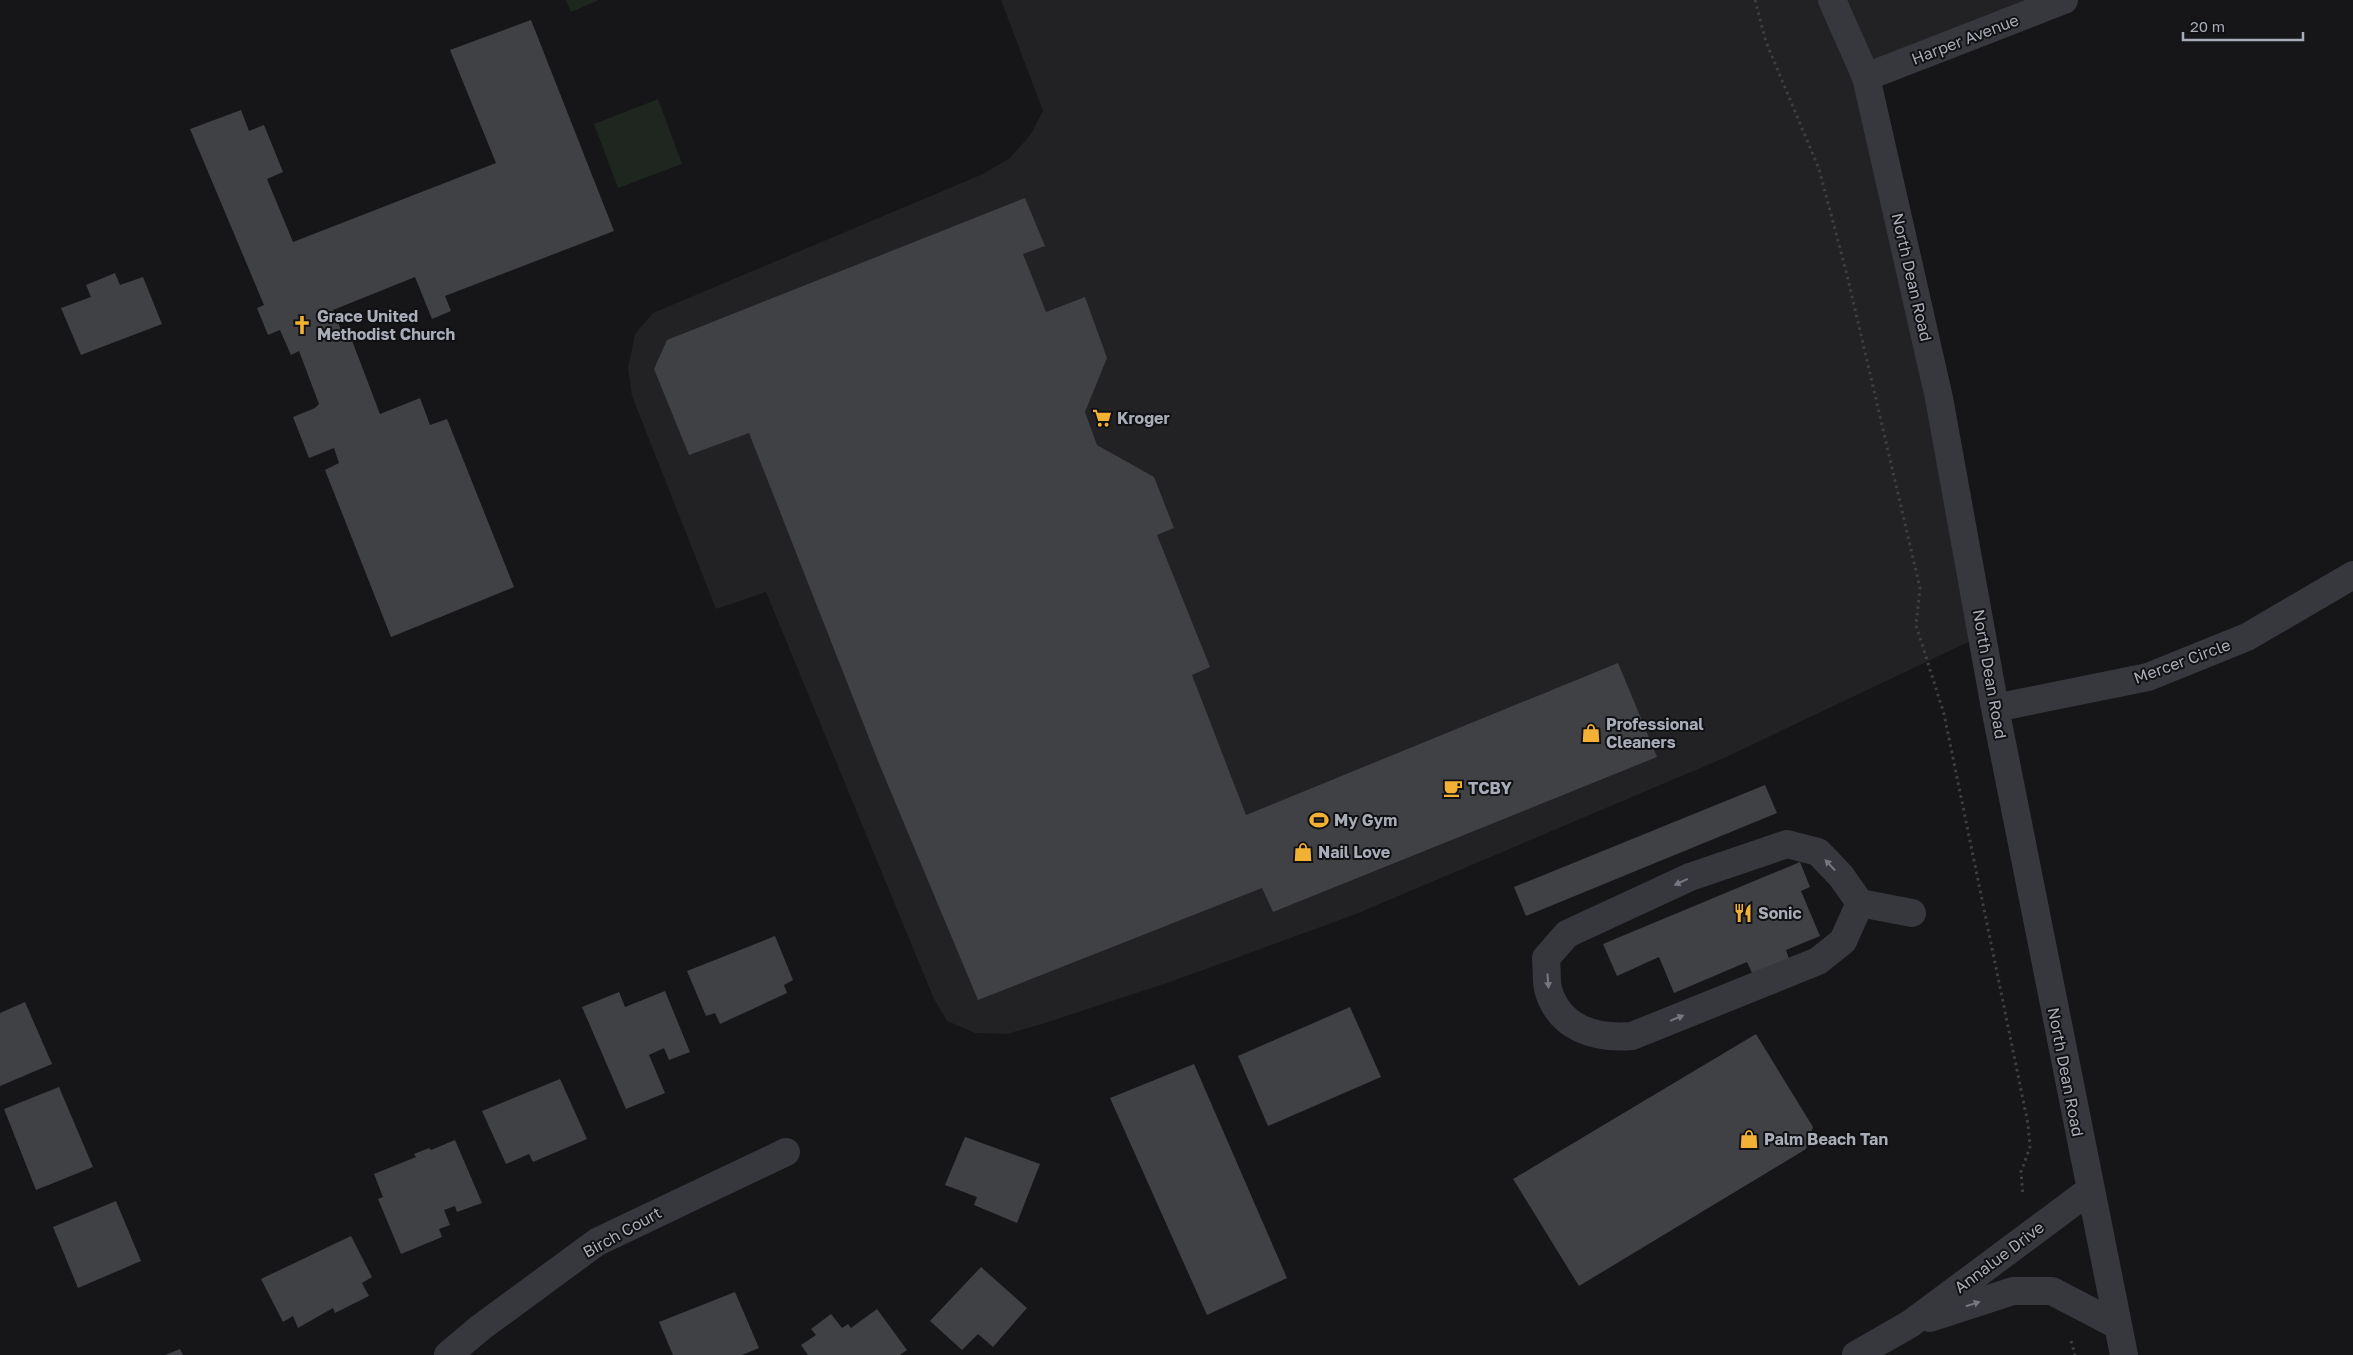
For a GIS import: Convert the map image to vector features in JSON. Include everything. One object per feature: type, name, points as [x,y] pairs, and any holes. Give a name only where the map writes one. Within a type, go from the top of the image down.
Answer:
[{"type":"street","name":"North Dean Road","points":[[1832,0],[1866,77],[1939,398],[1995,708],[2124,1355]]},
{"type":"street","name":"Harper Avenue","points":[[1866,77],[2064,0]]},
{"type":"street","name":"Mercer Circle","points":[[1995,708],[2148,677],[2248,637],[2353,575]]},
{"type":"street","points":[[1860,903],[1843,941],[1818,961],[1632,1036],[1610,1038],[1585,1032],[1570,1022],[1557,1007],[1548,988],[1546,958],[1567,934],[1690,878],[1787,844],[1818,852],[1841,876],[1860,903],[1912,913]]},
{"type":"street","name":"Birch Court","points":[[448,1355],[480,1328],[597,1242],[786,1152]]},
{"type":"street","name":"Annalue Drive","points":[[1856,1355],[1910,1324],[2090,1190]]},
{"type":"street","name":"Annalue Drive","points":[[1910,1324],[2013,1291],[2052,1291],[2117,1325]]},
{"type":"path","points":[[1755,0],[1766,42],[1820,169],[1847,275],[1920,588],[1916,625],[1944,714],[2028,1124],[2030,1147],[2021,1172],[2029,1235]]},
{"type":"path","points":[[2052,1291],[2075,1355]]},
{"type":"shaded area","points":[[566,0],[599,0],[571,12]]},
{"type":"shaded area","points":[[1001,0],[2064,0],[1866,77],[1983,635],[1724,758],[1356,914],[1170,982],[1007,1034],[975,1033],[947,1021],[934,999],[766,592],[716,609],[632,396],[628,368],[635,334],[653,313],[983,174],[1010,158],[1031,134],[1043,111]]},
{"type":"shaded area","points":[[658,99],[682,164],[618,188],[594,124]]},
{"type":"building","name":"Grace United Methodist Church","points":[[531,20],[614,231],[445,296],[451,311],[432,319],[415,277],[333,310],[342,332],[348,330],[380,414],[420,398],[430,425],[447,419],[514,587],[391,637],[325,470],[339,463],[334,448],[309,458],[293,417],[315,408],[319,404],[299,351],[291,355],[280,330],[268,335],[257,308],[264,305],[190,129],[241,110],[249,131],[264,125],[283,172],[267,179],[293,242],[496,163],[450,50]]},
{"type":"building","points":[[1025,198],[1045,246],[1023,254],[1046,312],[1085,297],[1107,358],[1085,412],[1097,445],[1154,477],[1174,528],[1157,535],[1210,667],[1192,675],[1246,815],[1618,663],[1657,757],[1273,912],[1262,888],[978,1000],[880,766],[749,433],[689,455],[654,369],[667,340]]},
{"type":"building","points":[[115,273],[120,285],[143,277],[162,324],[81,355],[61,308],[91,297],[86,285]]},
{"type":"building","points":[[1765,785],[1777,813],[1526,916],[1514,887]]},
{"type":"building","name":"Sonic","points":[[1800,862],[1810,887],[1801,891],[1820,936],[1786,950],[1789,959],[1753,975],[1747,962],[1674,993],[1659,957],[1617,976],[1603,944]]},
{"type":"building","points":[[775,936],[793,980],[784,985],[787,993],[720,1024],[715,1013],[706,1016],[687,971]]},
{"type":"building","points":[[665,991],[690,1052],[669,1060],[664,1048],[649,1055],[665,1093],[626,1109],[582,1007],[619,992],[625,1007]]},
{"type":"building","points":[[25,1002],[52,1064],[0,1086],[0,1013]]},
{"type":"building","points":[[1350,1007],[1381,1077],[1268,1126],[1238,1056]]},
{"type":"building","points":[[1756,1034],[1813,1127],[1806,1149],[1579,1286],[1513,1179]]},
{"type":"building","points":[[1194,1064],[1287,1278],[1207,1315],[1110,1098]]},
{"type":"building","points":[[560,1079],[587,1139],[533,1162],[529,1154],[506,1164],[482,1111]]},
{"type":"building","points":[[59,1087],[93,1167],[36,1190],[4,1109]]},
{"type":"building","points":[[965,1137],[1040,1164],[1017,1223],[974,1205],[977,1197],[945,1185]]},
{"type":"building","points":[[455,1140],[482,1203],[457,1212],[455,1206],[444,1210],[450,1225],[439,1229],[442,1237],[401,1254],[378,1199],[383,1197],[374,1174],[416,1157],[414,1154],[429,1148],[431,1150]]},
{"type":"building","points":[[116,1201],[141,1261],[78,1288],[53,1227]]},
{"type":"building","points":[[351,1236],[372,1277],[362,1283],[369,1296],[335,1313],[333,1308],[298,1328],[293,1316],[283,1322],[261,1279]]},
{"type":"building","points":[[981,1267],[1027,1308],[993,1347],[978,1334],[962,1350],[930,1321]]},
{"type":"building","points":[[735,1292],[759,1348],[742,1355],[673,1355],[659,1322]]},
{"type":"building","points":[[877,1309],[907,1350],[900,1355],[808,1355],[801,1345],[816,1335],[811,1329],[831,1314],[842,1328],[848,1324],[851,1328]]},
{"type":"building","points":[[180,1349],[183,1355],[165,1355]]},
{"type":"place","name":"Grace United Methodist Church","points":[[302,325]]},
{"type":"place","name":"Kroger","points":[[1102,418]]},
{"type":"place","name":"Professional Cleaners","points":[[1591,733]]},
{"type":"place","name":"TCBY","points":[[1453,788]]},
{"type":"place","name":"My Gym","points":[[1319,820]]},
{"type":"place","name":"Nail Love","points":[[1303,852]]},
{"type":"place","name":"Sonic","points":[[1743,913]]},
{"type":"place","name":"Palm Beach Tan","points":[[1749,1139]]}]
